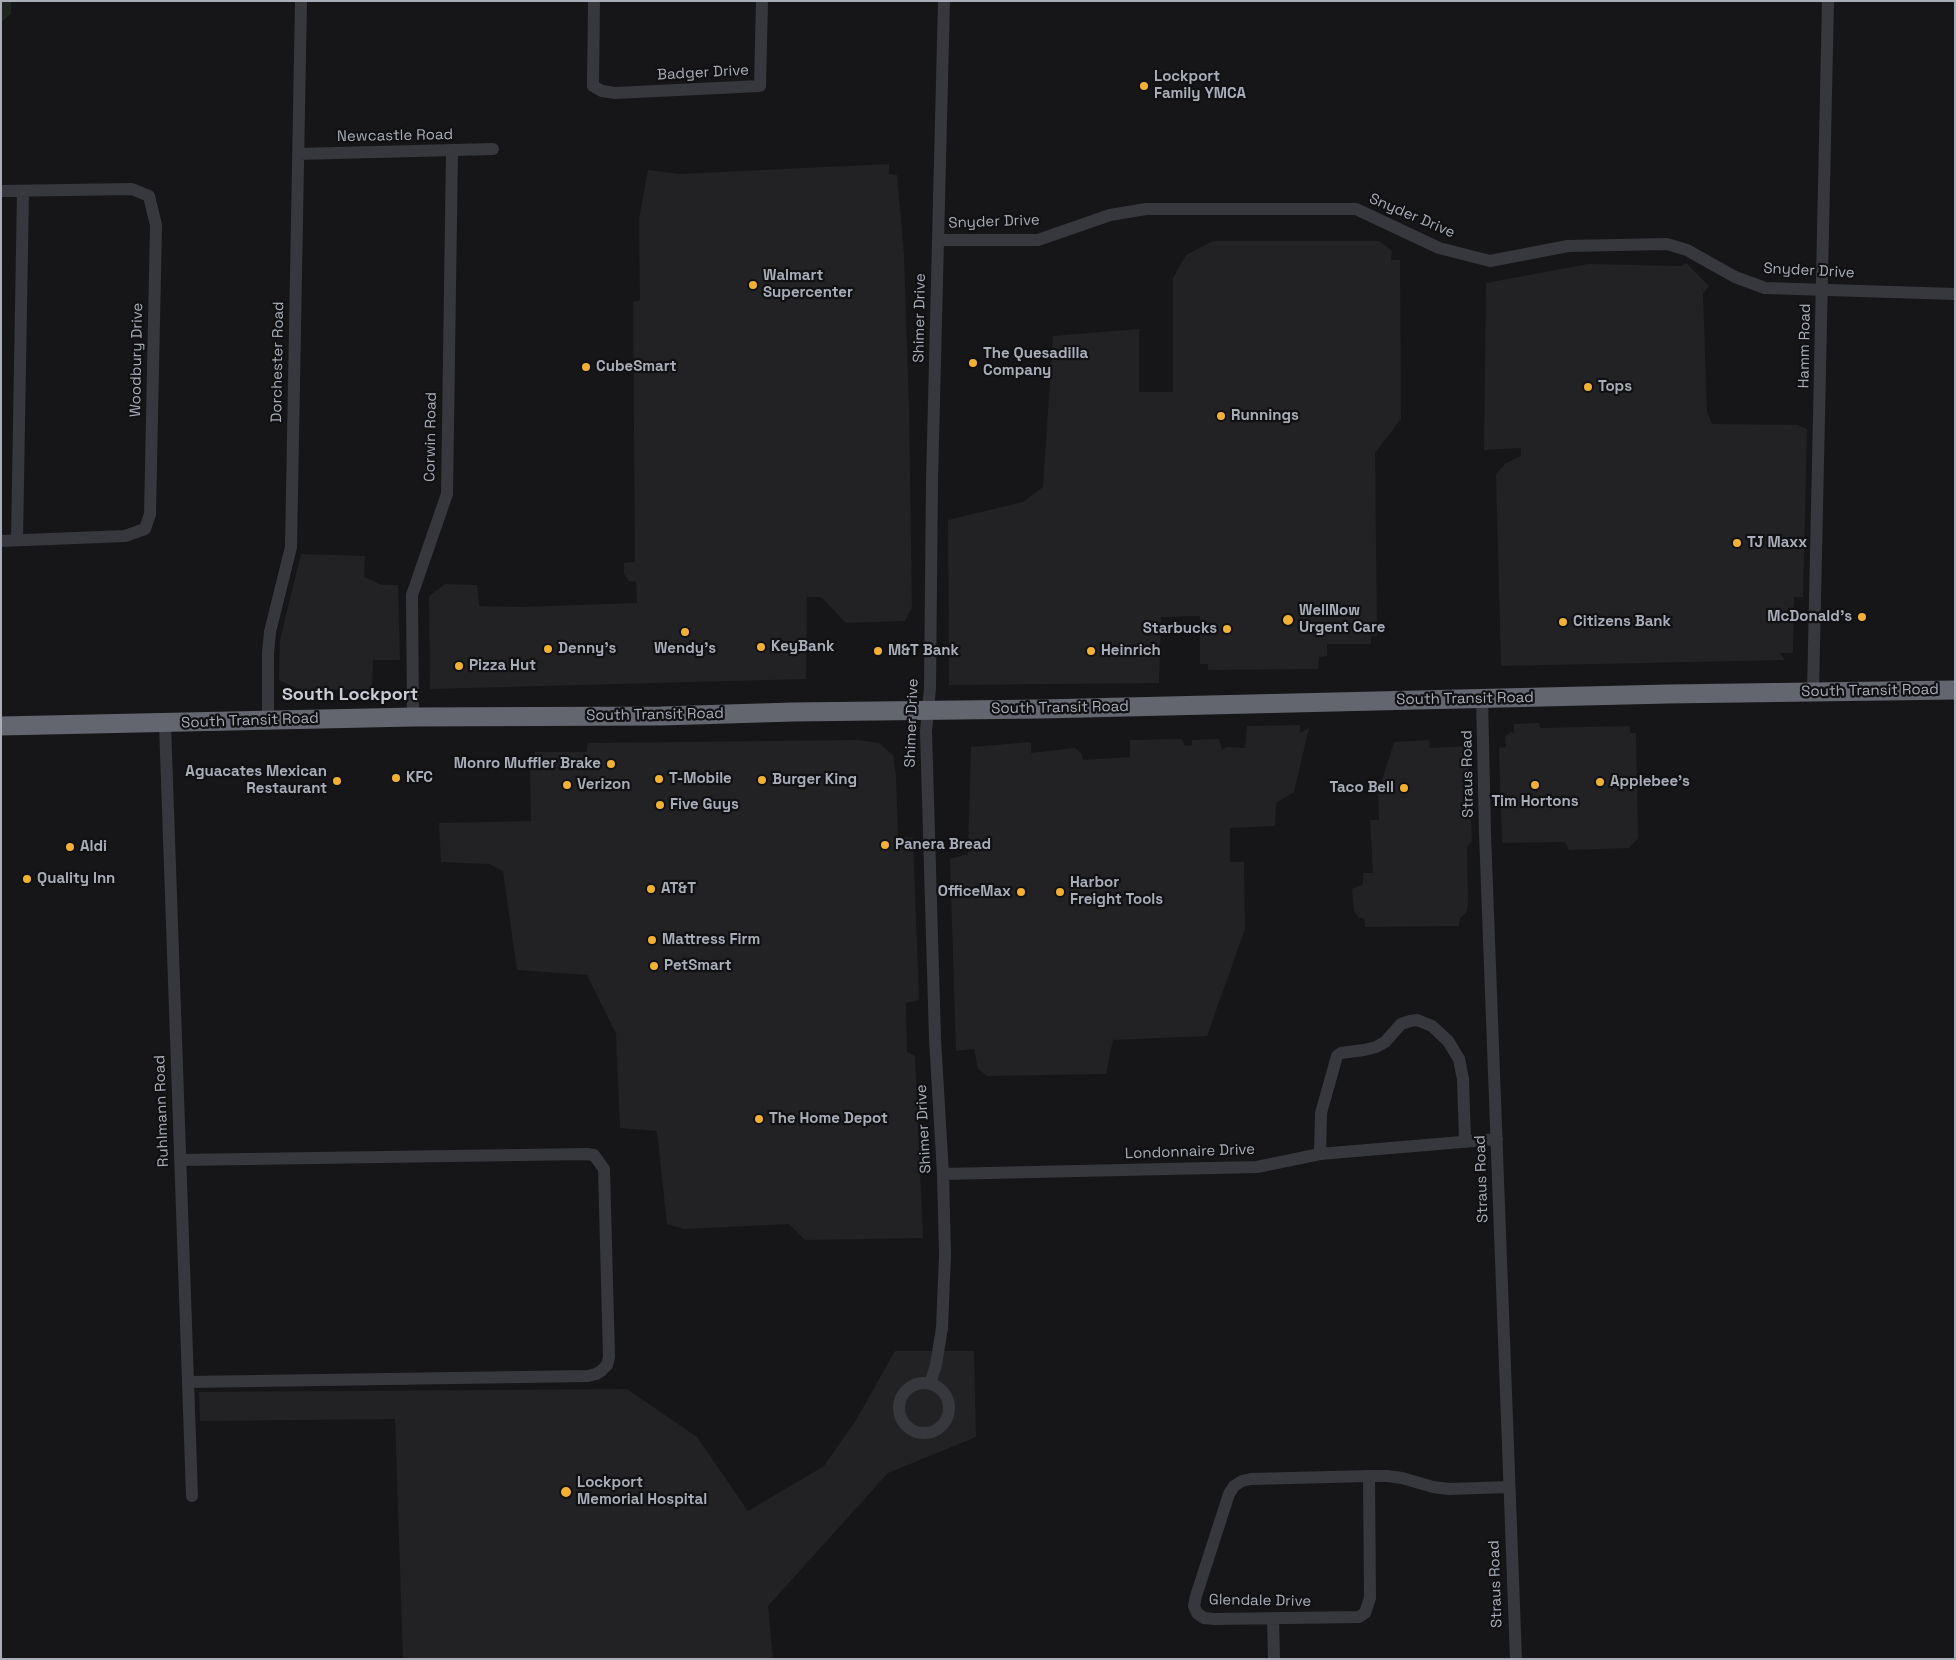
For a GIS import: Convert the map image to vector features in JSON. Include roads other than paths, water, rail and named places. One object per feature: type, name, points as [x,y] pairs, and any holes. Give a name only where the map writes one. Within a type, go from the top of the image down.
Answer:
[{"type":"highway","name":"South Transit Road","points":[[1,726],[165,724],[413,717],[660,716],[1042,709],[1482,698],[1955,690]]},
{"type":"street","name":"Dorchester Road","points":[[268,720],[268,652],[270,632],[283,588],[291,547],[301,1]]},
{"type":"street","name":"Badger Drive","points":[[594,1],[593,86],[602,91],[615,93],[760,86],[762,1]]},
{"type":"street","name":"Shimer Drive","points":[[930,1384],[936,1365],[942,1328],[944,1298],[943,1174],[935,1038],[926,731],[929,710],[944,1]]},
{"type":"street","name":"Hamm Road","points":[[1813,692],[1828,1]]},
{"type":"street","name":"Newcastle Road","points":[[298,154],[493,149]]},
{"type":"street","name":"Corwin Road","points":[[413,717],[412,595],[447,494],[452,151]]},
{"type":"street","name":"Woodbury Drive","points":[[1,191],[132,189],[149,196],[156,225],[150,514],[145,529],[125,536],[1,541]]},
{"type":"street","points":[[17,540],[23,191]]},
{"type":"street","name":"Snyder Drive","points":[[938,240],[1038,240],[1110,215],[1146,209],[1356,210],[1439,248],[1490,261],[1568,246],[1667,244],[1687,250],[1735,277],[1766,288],[1823,288],[1955,294]]},
{"type":"street","name":"Straus Road","points":[[1482,698],[1485,833],[1516,1659]]},
{"type":"street","name":"Ruhlmann Road","points":[[165,724],[192,1496]]},
{"type":"street","points":[[1320,1154],[1321,1113],[1337,1056],[1347,1051],[1376,1047],[1384,1042],[1401,1024],[1410,1020],[1417,1020],[1432,1026],[1448,1042],[1459,1059],[1463,1079],[1465,1141]]},
{"type":"street","name":"Londonnaire Drive","points":[[943,1174],[1257,1167],[1320,1154],[1497,1139]]},
{"type":"street","points":[[180,1160],[587,1154],[594,1155],[604,1169],[609,1357],[601,1371],[596,1374],[588,1376],[188,1382]]},
{"type":"street","name":"Glendale Drive","points":[[1368,1476],[1370,1598],[1365,1613],[1359,1617],[1273,1618],[1204,1618],[1197,1614],[1194,1606],[1223,1513],[1232,1490],[1242,1481],[1251,1479],[1368,1476],[1402,1478],[1433,1487],[1450,1489],[1509,1487]]},
{"type":"street","points":[[1273,1618],[1274,1659]]},
{"type":"place","name":"Lockport Family YMCA","points":[[1144,86]]},
{"type":"place","name":"Walmart Supercenter","points":[[753,285]]},
{"type":"place","name":"The Quesadilla Company","points":[[973,363]]},
{"type":"place","name":"CubeSmart","points":[[586,367]]},
{"type":"place","name":"Tops","points":[[1588,387]]},
{"type":"place","name":"Runnings","points":[[1221,416]]},
{"type":"place","name":"TJ Maxx","points":[[1737,543]]},
{"type":"place","name":"McDonald's","points":[[1862,617]]},
{"type":"place","name":"WellNow Urgent Care","points":[[1288,620]]},
{"type":"place","name":"Citizens Bank","points":[[1563,622]]},
{"type":"place","name":"Starbucks","points":[[1227,629]]},
{"type":"place","name":"Wendy's","points":[[685,632]]},
{"type":"place","name":"KeyBank","points":[[761,647]]},
{"type":"place","name":"Denny's","points":[[548,649]]},
{"type":"place","name":"M&T Bank","points":[[878,651]]},
{"type":"place","name":"Heinrich","points":[[1091,651]]},
{"type":"place","name":"Pizza Hut","points":[[459,666]]},
{"type":"place","name":"Monro Muffler Brake","points":[[611,764]]},
{"type":"place","name":"KFC","points":[[396,778]]},
{"type":"place","name":"T-Mobile","points":[[659,779]]},
{"type":"place","name":"Burger King","points":[[762,780]]},
{"type":"place","name":"Aguacates Mexican Restaurant","points":[[337,781]]},
{"type":"place","name":"Applebee's","points":[[1600,782]]},
{"type":"place","name":"Verizon","points":[[567,785]]},
{"type":"place","name":"Tim Hortons","points":[[1535,785]]},
{"type":"place","name":"Taco Bell","points":[[1404,788]]},
{"type":"place","name":"Five Guys","points":[[660,805]]},
{"type":"place","name":"Panera Bread","points":[[885,845]]},
{"type":"place","name":"Aldi","points":[[70,847]]},
{"type":"place","name":"Quality Inn","points":[[27,879]]},
{"type":"place","name":"AT&T","points":[[651,889]]},
{"type":"place","name":"OfficeMax","points":[[1021,892]]},
{"type":"place","name":"Harbor Freight Tools","points":[[1060,892]]},
{"type":"place","name":"Mattress Firm","points":[[652,940]]},
{"type":"place","name":"PetSmart","points":[[654,966]]},
{"type":"place","name":"The Home Depot","points":[[759,1119]]},
{"type":"place","name":"Lockport Memorial Hospital","points":[[566,1492]]},
{"type":"district","name":"South Lockport","points":[[350,695]]}]
